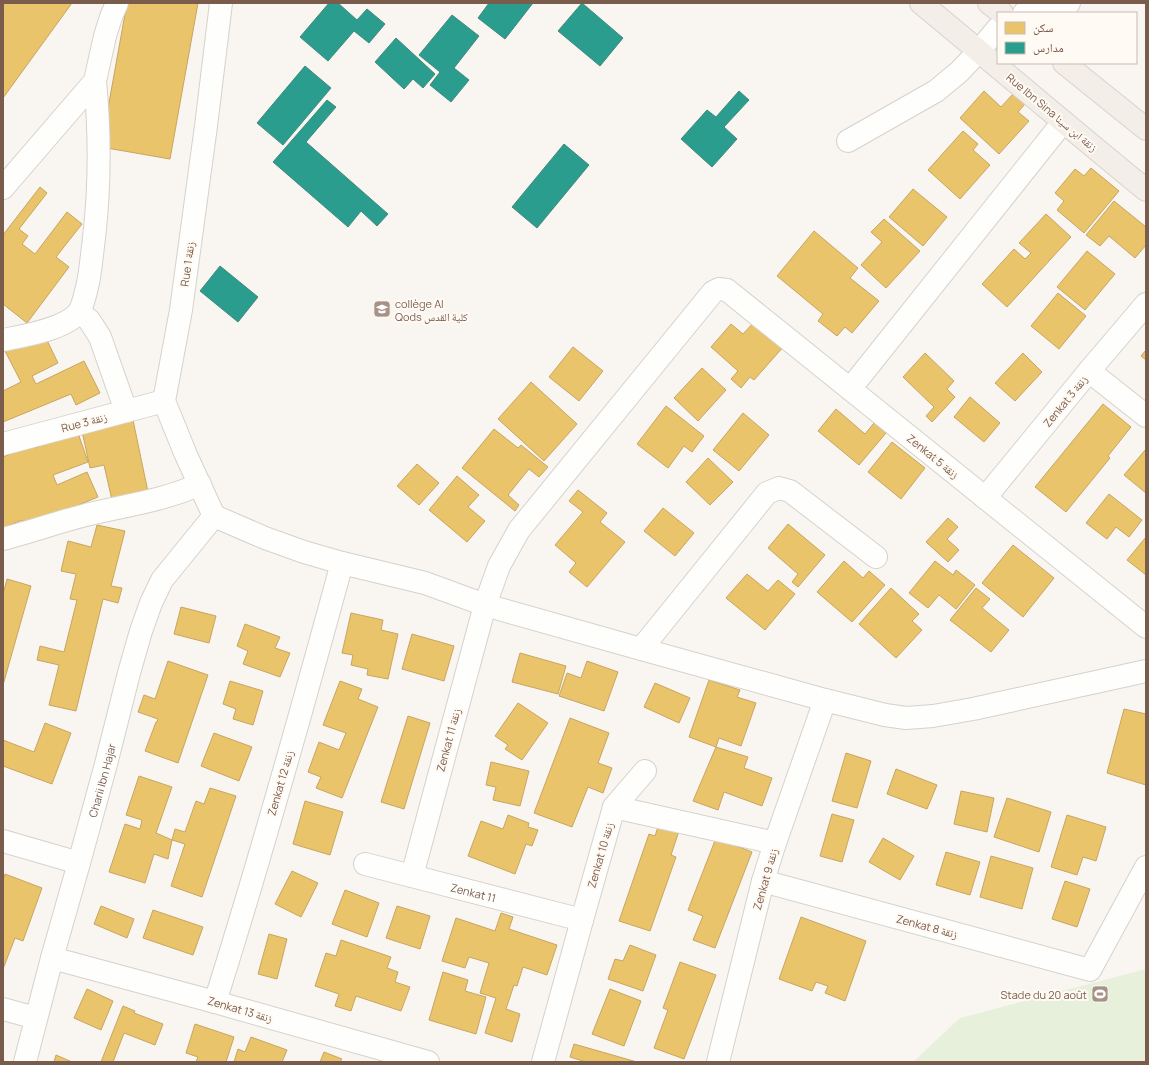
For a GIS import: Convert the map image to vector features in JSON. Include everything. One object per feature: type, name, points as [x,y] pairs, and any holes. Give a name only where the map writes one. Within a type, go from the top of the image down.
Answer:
[{"type":"main road","name":"Rue Ibn Sina زنقة ابن سينا","points":[[921,3],[1146,190]]},
{"type":"main road","points":[[990,3],[1001,12]]},
{"type":"main road","points":[[1065,64],[1146,129]]},
{"type":"street","points":[[3,340],[38,333],[70,320],[79,312],[85,295],[90,274],[98,207],[98,144],[95,80],[105,36],[117,3]]},
{"type":"street","name":"Rue 1 زنقة","points":[[164,401],[181,310],[222,3]]},
{"type":"street","points":[[1028,12],[1069,3]]},
{"type":"street","points":[[848,141],[936,91],[959,72],[997,29]]},
{"type":"street","points":[[3,188],[95,80]]},
{"type":"street","points":[[850,389],[1063,122]]},
{"type":"street","name":"Zenkat 5 زنقة","points":[[719,289],[727,290],[1146,627]]},
{"type":"street","name":"Zenkat 11 زنقة","points":[[412,876],[484,605],[499,566],[519,530],[713,292],[719,289]]},
{"type":"street","name":"Zenkat 3 زنقة","points":[[985,498],[1146,304]]},
{"type":"street","points":[[79,312],[89,320],[100,337],[126,411]]},
{"type":"street","points":[[1090,371],[1146,416]]},
{"type":"street","points":[[164,401],[186,455],[214,516],[265,538],[304,552],[342,563],[425,583],[484,605],[825,700],[885,715],[906,718],[933,716],[973,709],[1146,671]]},
{"type":"street","name":"Rue 3 زنقة","points":[[3,444],[164,401]]},
{"type":"street","points":[[3,539],[82,516],[187,490],[200,484]]},
{"type":"street","points":[[641,649],[767,493],[779,488],[790,491],[876,557]]},
{"type":"street","name":"Charii Ibn Hajar","points":[[25,1062],[141,631],[151,603],[162,580],[214,516]]},
{"type":"street","name":"Zenkat 12 زنقة","points":[[215,1002],[246,903],[342,563]]},
{"type":"street","name":"Zenkat 9 زنقة","points":[[718,1062],[763,881],[825,700]]},
{"type":"street","points":[[644,772],[614,807],[775,844]]},
{"type":"street","name":"Zenkat 10 زنقة","points":[[543,1062],[614,807]]},
{"type":"street","points":[[3,841],[79,862]]},
{"type":"street","name":"Zenkat 11","points":[[365,864],[582,920]]},
{"type":"street","name":"Zenkat 8 زنقة","points":[[763,881],[1090,970],[1146,867]]},
{"type":"street","name":"Zenkat 13 زنقة","points":[[52,958],[428,1062]]},
{"type":"street","points":[[3,1009],[36,1018]]},
{"type":"green space","name":"Stade du 20 août","points":[[1146,969],[1146,1062],[913,1062],[960,1018]]},
{"type":"building: سكن","points":[[3,3],[72,3],[3,98]]},
{"type":"building: سكن","points":[[127,3],[198,3],[170,159],[101,147]]},
{"type":"building: سكن","points":[[984,91],[1001,107],[1013,94],[1025,104],[1018,112],[1029,121],[999,154],[960,118]]},
{"type":"building: سكن","points":[[963,131],[978,144],[973,150],[990,165],[960,199],[928,170]]},
{"type":"building: سكن","points":[[1091,168],[1119,191],[1084,233],[1057,210],[1064,201],[1055,193],[1075,169],[1084,176]]},
{"type":"building: سكن","points":[[40,187],[47,193],[19,229],[28,236],[22,244],[35,254],[67,212],[82,224],[56,257],[69,267],[27,323],[3,304],[3,235]]},
{"type":"building: سكن","points":[[913,189],[947,217],[923,246],[889,217]]},
{"type":"building: سكن","points":[[1114,201],[1146,227],[1146,245],[1135,258],[1109,236],[1100,246],[1086,235]]},
{"type":"building: سكن","points":[[1046,214],[1071,237],[1007,307],[982,284],[1014,249],[1025,259],[1031,253],[1019,243]]},
{"type":"building: سكن","points":[[884,219],[920,251],[886,288],[861,265],[882,242],[871,232]]},
{"type":"building: سكن","points":[[814,231],[858,268],[850,278],[879,301],[852,333],[845,327],[837,336],[818,321],[823,314],[777,276]]},
{"type":"building: سكن","points":[[1087,251],[1115,274],[1085,310],[1057,287]]},
{"type":"building: سكن","points":[[1058,293],[1086,316],[1059,349],[1031,326]]},
{"type":"building: سكن","points":[[756,320],[785,345],[754,380],[750,377],[741,388],[731,379],[738,371],[711,347],[731,324],[743,334]]},
{"type":"building: سكن","points":[[43,332],[58,363],[32,376],[36,384],[84,361],[100,393],[76,405],[71,394],[3,422],[3,391],[21,382],[5,351]]},
{"type":"building: سكن","points":[[573,347],[603,371],[579,401],[549,377]]},
{"type":"building: سكن","points":[[1146,350],[1146,360],[1141,356]]},
{"type":"building: سكن","points":[[925,353],[954,381],[947,389],[955,397],[932,422],[926,416],[934,407],[903,377]]},
{"type":"building: سكن","points":[[1023,353],[1042,372],[1015,401],[995,383]]},
{"type":"building: سكن","points":[[702,368],[726,390],[698,421],[674,398]]},
{"type":"building: سكن","points":[[531,382],[577,424],[544,461],[498,419]]},
{"type":"building: سكن","points":[[970,397],[1000,423],[984,442],[954,417]]},
{"type":"building: سكن","points":[[1103,404],[1131,427],[1108,456],[1110,458],[1066,512],[1035,487]]},
{"type":"building: سكن","points":[[666,406],[704,436],[692,452],[684,446],[668,468],[637,444]]},
{"type":"building: سكن","points":[[836,409],[865,434],[874,423],[886,433],[859,465],[818,431]]},
{"type":"building: سكن","points":[[743,413],[769,435],[739,471],[713,450]]},
{"type":"building: سكن","points":[[133,420],[148,492],[112,500],[104,465],[90,468],[82,431]]},
{"type":"building: سكن","points":[[494,429],[518,448],[521,445],[548,467],[539,477],[529,469],[508,495],[519,505],[515,511],[462,468]]},
{"type":"building: سكن","points":[[77,430],[88,462],[53,475],[57,485],[87,472],[98,497],[25,527],[22,520],[3,528],[3,457],[34,444],[35,448]]},
{"type":"building: سكن","points":[[892,442],[925,468],[901,499],[868,472]]},
{"type":"building: سكن","points":[[1146,449],[1146,493],[1124,475]]},
{"type":"building: سكن","points":[[708,458],[733,482],[710,505],[686,482]]},
{"type":"building: سكن","points":[[417,464],[439,483],[419,505],[397,486]]},
{"type":"building: سكن","points":[[457,476],[479,495],[468,507],[485,521],[467,542],[429,510]]},
{"type":"building: سكن","points":[[578,490],[607,513],[600,522],[625,542],[587,587],[569,572],[576,563],[555,545],[583,512],[569,501]]},
{"type":"building: سكن","points":[[1109,494],[1142,520],[1129,537],[1116,527],[1107,539],[1086,523]]},
{"type":"building: سكن","points":[[663,508],[694,533],[675,556],[644,531]]},
{"type":"building: سكن","points":[[948,518],[958,527],[947,539],[959,550],[948,562],[926,542]]},
{"type":"building: سكن","points":[[788,524],[825,555],[798,587],[792,582],[798,574],[768,548]]},
{"type":"building: سكن","points":[[97,525],[125,531],[111,586],[122,588],[118,603],[103,599],[76,711],[49,705],[59,665],[37,660],[40,646],[64,652],[77,600],[70,599],[76,574],[61,571],[68,541],[91,547]]},
{"type":"building: سكن","points":[[1146,537],[1146,575],[1127,560]]},
{"type":"building: سكن","points":[[1013,545],[1054,578],[1023,617],[982,583]]},
{"type":"building: سكن","points":[[844,561],[863,578],[869,571],[885,585],[852,622],[817,592]]},
{"type":"building: سكن","points":[[935,561],[953,575],[956,570],[975,585],[956,609],[939,595],[928,608],[909,593]]},
{"type":"building: سكن","points":[[747,574],[768,591],[778,580],[795,594],[765,630],[726,598]]},
{"type":"building: سكن","points":[[7,579],[31,586],[3,685],[3,594]]},
{"type":"building: سكن","points":[[891,588],[919,614],[912,621],[922,630],[896,658],[859,624]]},
{"type":"building: سكن","points":[[976,588],[990,599],[982,608],[1009,630],[991,652],[950,620]]},
{"type":"building: سكن","points":[[181,607],[216,616],[209,643],[174,634]]},
{"type":"building: سكن","points":[[351,613],[383,620],[381,630],[398,634],[388,679],[367,675],[368,669],[351,665],[353,655],[342,653]]},
{"type":"building: سكن","points":[[245,624],[280,637],[275,648],[290,653],[280,677],[243,664],[248,651],[237,646]]},
{"type":"building: سكن","points":[[412,634],[454,646],[444,681],[402,669]]},
{"type":"building: سكن","points":[[520,653],[566,666],[558,694],[512,682]]},
{"type":"building: سكن","points":[[168,661],[208,675],[178,763],[145,751],[158,719],[138,712],[144,695],[155,699]]},
{"type":"building: سكن","points":[[587,661],[618,672],[604,711],[559,696],[567,673],[581,678]]},
{"type":"building: سكن","points":[[709,680],[740,690],[737,697],[756,703],[741,746],[719,738],[716,747],[689,737]]},
{"type":"building: سكن","points":[[230,681],[263,691],[253,725],[233,719],[236,709],[223,704]]},
{"type":"building: سكن","points":[[340,681],[362,689],[358,699],[378,707],[342,798],[316,788],[321,777],[308,772],[319,742],[339,750],[346,733],[323,725]]},
{"type":"building: سكن","points":[[655,683],[690,698],[679,723],[644,707]]},
{"type":"building: سكن","points":[[518,703],[548,723],[522,760],[505,749],[508,745],[495,736]]},
{"type":"building: سكن","points":[[1124,709],[1146,714],[1146,785],[1107,773]]},
{"type":"building: سكن","points":[[408,716],[430,723],[404,809],[381,802]]},
{"type":"building: سكن","points":[[570,718],[609,733],[598,763],[612,768],[603,793],[588,787],[572,827],[534,813]]},
{"type":"building: سكن","points":[[45,723],[71,733],[52,784],[3,766],[3,740],[34,752]]},
{"type":"building: سكن","points":[[214,733],[252,747],[239,781],[201,766]]},
{"type":"building: سكن","points":[[716,747],[748,757],[744,768],[772,778],[762,806],[724,792],[718,810],[693,801]]},
{"type":"building: سكن","points":[[846,753],[871,761],[857,808],[832,801]]},
{"type":"building: سكن","points":[[491,762],[529,771],[520,806],[493,800],[496,787],[486,785]]},
{"type":"building: سكن","points":[[896,769],[937,785],[927,809],[887,794]]},
{"type":"building: سكن","points":[[139,776],[172,787],[156,833],[172,840],[168,859],[154,854],[145,883],[109,872],[125,824],[140,829],[142,820],[126,815]]},
{"type":"building: سكن","points":[[210,788],[236,796],[202,897],[171,886],[185,844],[172,840],[175,829],[185,832],[196,801],[204,804]]},
{"type":"building: سكن","points":[[961,791],[994,798],[987,832],[954,824]]},
{"type":"building: سكن","points":[[1007,798],[1051,812],[1039,852],[994,837]]},
{"type":"building: سكن","points":[[305,801],[343,812],[330,855],[293,844]]},
{"type":"building: سكن","points":[[832,814],[854,820],[842,862],[820,856]]},
{"type":"building: سكن","points":[[508,815],[529,823],[528,827],[538,830],[532,846],[526,844],[515,874],[468,856],[481,821],[503,829]]},
{"type":"building: سكن","points":[[1067,815],[1106,827],[1096,861],[1083,857],[1077,875],[1051,867]]},
{"type":"building: سكن","points":[[659,824],[679,831],[671,855],[676,857],[650,931],[619,921],[649,834],[655,836]]},
{"type":"building: سكن","points":[[716,838],[752,852],[715,948],[693,940],[703,916],[688,910]]},
{"type":"building: سكن","points":[[883,838],[914,856],[900,880],[869,862]]},
{"type":"building: سكن","points":[[946,852],[980,862],[970,895],[936,885]]},
{"type":"building: سكن","points":[[991,856],[1033,868],[1022,909],[980,897]]},
{"type":"building: سكن","points":[[292,871],[318,883],[301,917],[275,904]]},
{"type":"building: سكن","points":[[5,874],[42,888],[23,941],[15,938],[3,969],[3,880]]},
{"type":"building: سكن","points":[[1065,881],[1090,889],[1077,927],[1052,919]]},
{"type":"building: سكن","points":[[345,890],[379,903],[367,937],[332,924]]},
{"type":"building: سكن","points":[[101,906],[134,919],[127,938],[94,924]]},
{"type":"building: سكن","points":[[397,906],[430,916],[420,949],[386,938]]},
{"type":"building: سكن","points":[[153,910],[203,927],[193,955],[143,938]]},
{"type":"building: سكن","points":[[501,913],[513,917],[509,929],[557,945],[547,975],[523,967],[517,986],[514,985],[506,1009],[520,1014],[512,1042],[485,1033],[496,998],[480,993],[489,963],[469,957],[465,968],[442,961],[456,918],[495,931]]},
{"type":"building: سكن","points":[[801,917],[866,941],[845,1001],[825,993],[828,986],[816,982],[812,991],[779,979]]},
{"type":"building: سكن","points":[[269,934],[287,939],[277,979],[258,974]]},
{"type":"building: سكن","points":[[341,940],[391,957],[387,968],[398,972],[395,982],[410,987],[401,1011],[356,996],[351,1011],[335,1006],[339,994],[315,986],[326,953],[336,956]]},
{"type":"building: سكن","points":[[630,945],[656,955],[643,991],[608,979],[615,959],[623,961]]},
{"type":"building: سكن","points":[[680,962],[716,975],[684,1059],[654,1048],[668,1010],[663,1008]]},
{"type":"building: سكن","points":[[443,972],[468,980],[465,991],[486,997],[476,1034],[429,1020]]},
{"type":"building: سكن","points":[[87,989],[113,1001],[101,1030],[74,1018]]},
{"type":"building: سكن","points":[[610,989],[641,1001],[624,1046],[592,1034]]},
{"type":"building: سكن","points":[[123,1006],[135,1011],[134,1013],[163,1024],[155,1045],[124,1033],[113,1062],[101,1062]]},
{"type":"building: سكن","points":[[195,1024],[234,1037],[226,1062],[196,1062],[198,1057],[186,1053]]},
{"type":"building: سكن","points":[[251,1037],[287,1050],[282,1062],[234,1062],[238,1049],[245,1052]]},
{"type":"building: سكن","points":[[574,1044],[637,1062],[586,1062],[570,1057]]},
{"type":"building: سكن","points":[[324,1052],[342,1059],[340,1062],[320,1062]]},
{"type":"building: سكن","points":[[56,1055],[72,1062],[54,1062]]},
{"type":"building: مدارس","points":[[329,3],[338,3],[357,20],[367,9],[385,24],[369,43],[354,31],[328,61],[300,37]]},
{"type":"building: مدارس","points":[[489,3],[533,3],[505,39],[478,18]]},
{"type":"building: مدارس","points":[[582,3],[623,38],[600,66],[558,31]]},
{"type":"building: مدارس","points":[[452,15],[479,36],[454,68],[469,80],[451,102],[430,85],[440,72],[419,55]]},
{"type":"building: مدارس","points":[[396,38],[435,74],[423,88],[413,79],[404,89],[375,62]]},
{"type":"building: مدارس","points":[[305,66],[331,88],[283,145],[257,123]]},
{"type":"building: مدارس","points":[[739,91],[749,100],[724,127],[737,139],[712,167],[681,139],[707,110],[716,117]]},
{"type":"building: مدارس","points":[[327,100],[336,107],[306,142],[388,214],[377,226],[361,211],[348,227],[273,162]]},
{"type":"building: مدارس","points":[[564,144],[589,165],[537,228],[512,207]]},
{"type":"building: مدارس","points":[[220,266],[258,297],[238,322],[200,291]]},
{"type":"place","name":"collège Al Qods كلية القدس","points":[[382,309]]},
{"type":"place","name":"Stade du 20 août","points":[[1100,994]]}]
